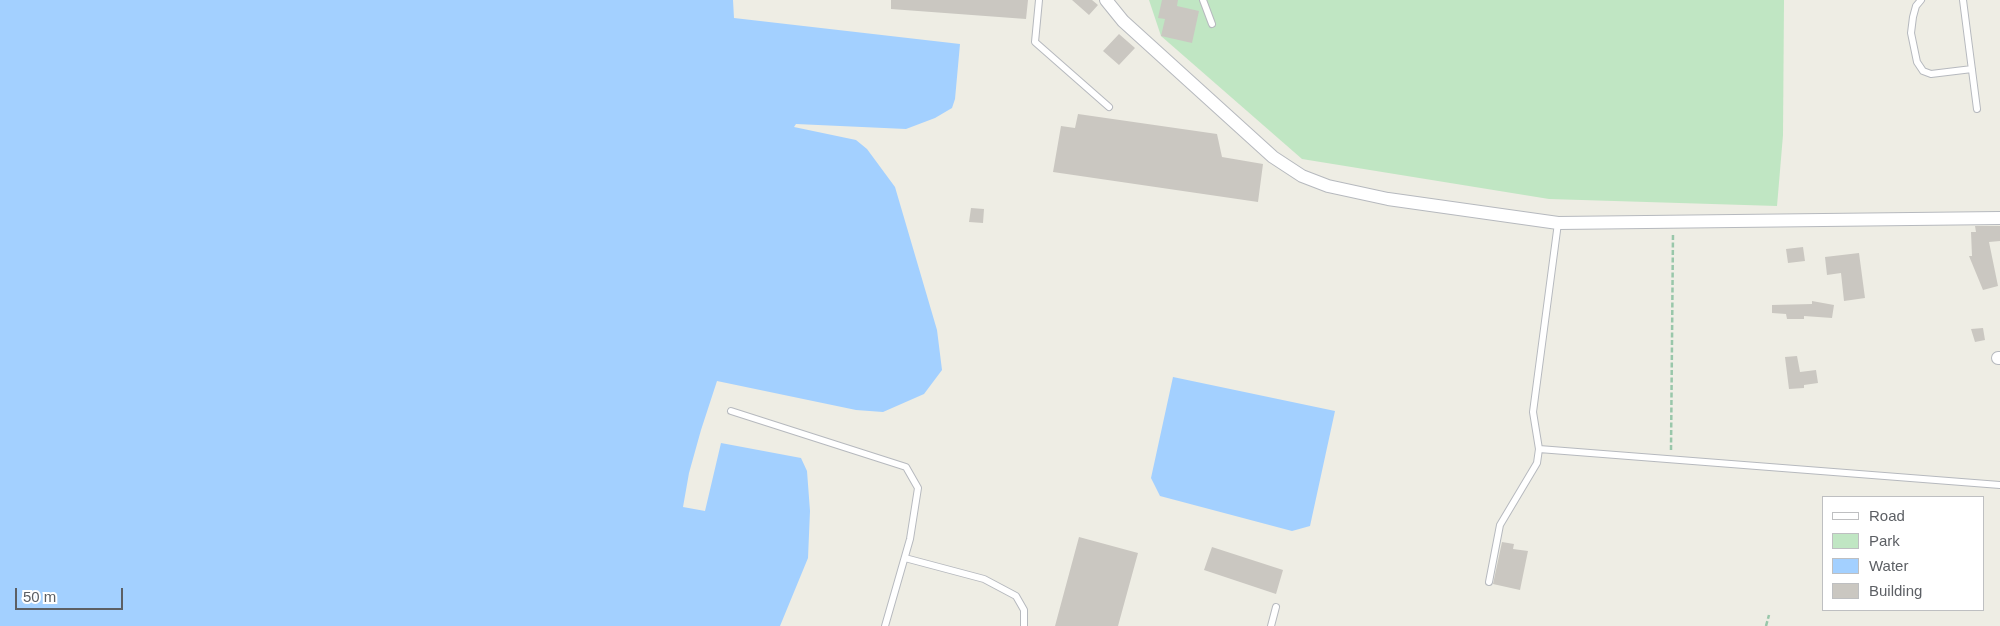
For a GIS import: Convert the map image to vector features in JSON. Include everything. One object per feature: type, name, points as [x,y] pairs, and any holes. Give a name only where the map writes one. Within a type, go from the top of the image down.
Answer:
[{"type":"street","points":[[1106,0],[1123,21],[1273,156],[1302,176],[1328,186],[1388,199],[1558,223],[2000,218]]},
{"type":"lane","points":[[1039,0],[1035,42],[1109,107]]},
{"type":"lane","points":[[1203,0],[1212,24]]},
{"type":"lane","points":[[1921,0],[1916,6],[1911,33],[1917,62],[1923,71],[1931,74],[1972,69]]},
{"type":"lane","points":[[1963,0],[1977,109]]},
{"type":"lane","points":[[1489,582],[1500,525],[1537,463],[1539,449],[1533,412],[1558,223]]},
{"type":"lane","points":[[731,411],[906,467],[918,488],[910,539],[884,626]]},
{"type":"lane","points":[[1539,449],[2000,485]]},
{"type":"lane","points":[[905,558],[984,579],[1016,596],[1024,610],[1024,626]]},
{"type":"lane","points":[[1271,626],[1276,607]]},
{"type":"path","points":[[1671,459],[1673,222]]},
{"type":"path","points":[[1766,626],[1769,615]]},
{"type":"green space","points":[[1149,0],[1784,0],[1783,135],[1777,206],[1549,199],[1302,159],[1161,36]]},
{"type":"water","points":[[0,0],[733,0],[734,18],[960,44],[955,99],[952,108],[935,118],[906,129],[796,124],[794,127],[856,140],[867,149],[895,187],[937,330],[942,370],[924,394],[883,412],[856,410],[717,381],[689,473],[683,507],[705,511],[721,443],[801,458],[807,471],[810,511],[808,558],[780,626],[0,626]]},
{"type":"water","points":[[1173,377],[1335,411],[1310,526],[1292,531],[1160,496],[1151,478]]},
{"type":"building","points":[[891,0],[1028,0],[1026,19],[891,9]]},
{"type":"building","points":[[1072,0],[1092,0],[1098,5],[1089,15]]},
{"type":"building","points":[[1162,0],[1178,0],[1177,6],[1199,11],[1192,43],[1161,36],[1165,19],[1158,18]]},
{"type":"building","points":[[1119,34],[1135,48],[1119,65],[1103,51]]},
{"type":"building","points":[[1078,114],[1217,134],[1222,157],[1263,164],[1258,202],[1053,172],[1061,126],[1075,128]]},
{"type":"building","points":[[971,208],[984,209],[983,223],[969,222]]},
{"type":"building","points":[[1975,226],[2000,226],[2000,241],[1989,242],[1998,286],[1983,290],[1969,256],[1972,256],[1971,232],[1976,232]]},
{"type":"building","points":[[1803,247],[1805,261],[1788,263],[1786,249]]},
{"type":"building","points":[[1859,253],[1865,298],[1844,301],[1841,273],[1827,275],[1825,257]]},
{"type":"building","points":[[1812,301],[1834,305],[1832,318],[1804,316],[1804,319],[1787,319],[1786,314],[1772,313],[1772,305],[1812,304]]},
{"type":"building","points":[[1983,328],[1985,340],[1975,342],[1971,329]]},
{"type":"building","points":[[1797,356],[1800,372],[1816,370],[1818,383],[1804,385],[1804,388],[1789,389],[1785,357]]},
{"type":"building","points":[[1079,537],[1138,553],[1118,626],[1055,626]]},
{"type":"building","points":[[1502,542],[1514,544],[1513,549],[1528,551],[1520,590],[1493,584]]},
{"type":"building","points":[[1212,547],[1283,570],[1276,594],[1204,570]]}]
